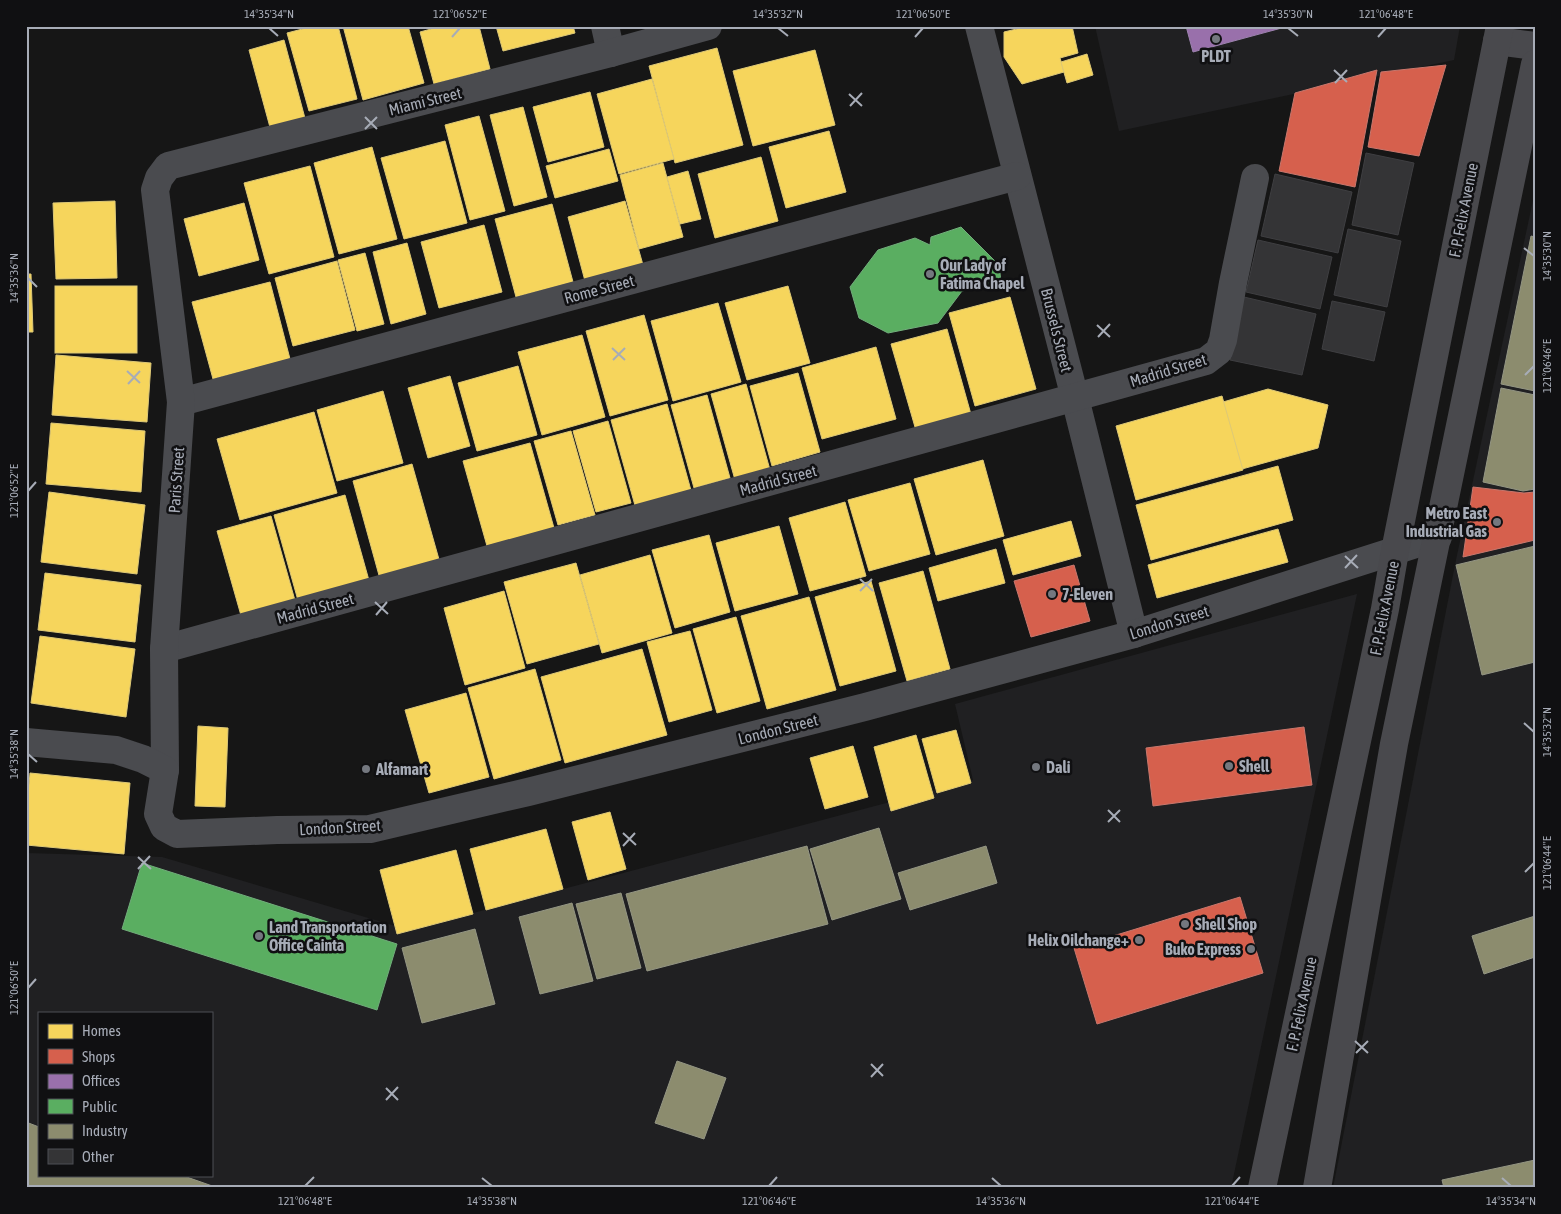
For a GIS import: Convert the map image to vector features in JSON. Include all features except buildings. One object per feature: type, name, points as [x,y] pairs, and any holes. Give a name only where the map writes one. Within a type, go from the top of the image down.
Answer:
[{"type":"main road","points":[[1498,33],[1535,46]]},
{"type":"main road","name":"F. P. Felix Avenue","points":[[1262,1188],[1385,609],[1498,33]]},
{"type":"main road","points":[[1317,1188],[1394,744],[1535,64]]},
{"type":"street","points":[[605,26],[611,53]]},
{"type":"street","name":"Miami Street","points":[[154,190],[159,178],[168,166],[611,53],[708,26]]},
{"type":"street","name":"Brussels Street","points":[[979,26],[1134,634]]},
{"type":"street","name":"Rome Street","points":[[181,402],[1018,176]]},
{"type":"street","name":"Madrid Street","points":[[164,649],[1206,361],[1219,351],[1223,340],[1232,283],[1255,178]]},
{"type":"street","name":"Paris Street","points":[[154,190],[181,402],[164,649],[164,770]]},
{"type":"street","name":"London Street","points":[[164,770],[158,814],[164,827],[177,834],[370,829],[528,792],[855,709],[1134,634],[1438,537]]},
{"type":"street","points":[[26,742],[116,750],[143,759],[164,770]]},
{"type":"shaded area","points":[[1095,26],[1460,26],[1454,60],[1119,131]]},
{"type":"shaded area","points":[[1535,191],[1535,1188],[1333,1188],[1456,560]]},
{"type":"shaded area","points":[[1357,594],[1231,1188],[26,1188],[26,853],[162,857],[409,930],[973,780],[955,704]]},
{"type":"place","name":"PLDT","points":[[1216,39]]},
{"type":"place","name":"Our Lady of Fatima Chapel","points":[[930,274]]},
{"type":"place","name":"Metro East Industrial Gas","points":[[1497,522]]},
{"type":"place","name":"7-Eleven","points":[[1052,594]]},
{"type":"place","name":"Shell","points":[[1229,766]]},
{"type":"place","name":"Dali","points":[[1036,767]]},
{"type":"place","name":"Alfamart","points":[[366,769]]},
{"type":"place","name":"Shell Shop","points":[[1185,924]]},
{"type":"place","name":"Land Transportation Office Cainta","points":[[259,936]]},
{"type":"place","name":"Helix Oilchange+","points":[[1139,940]]},
{"type":"place","name":"Buko Express","points":[[1251,949]]}]
